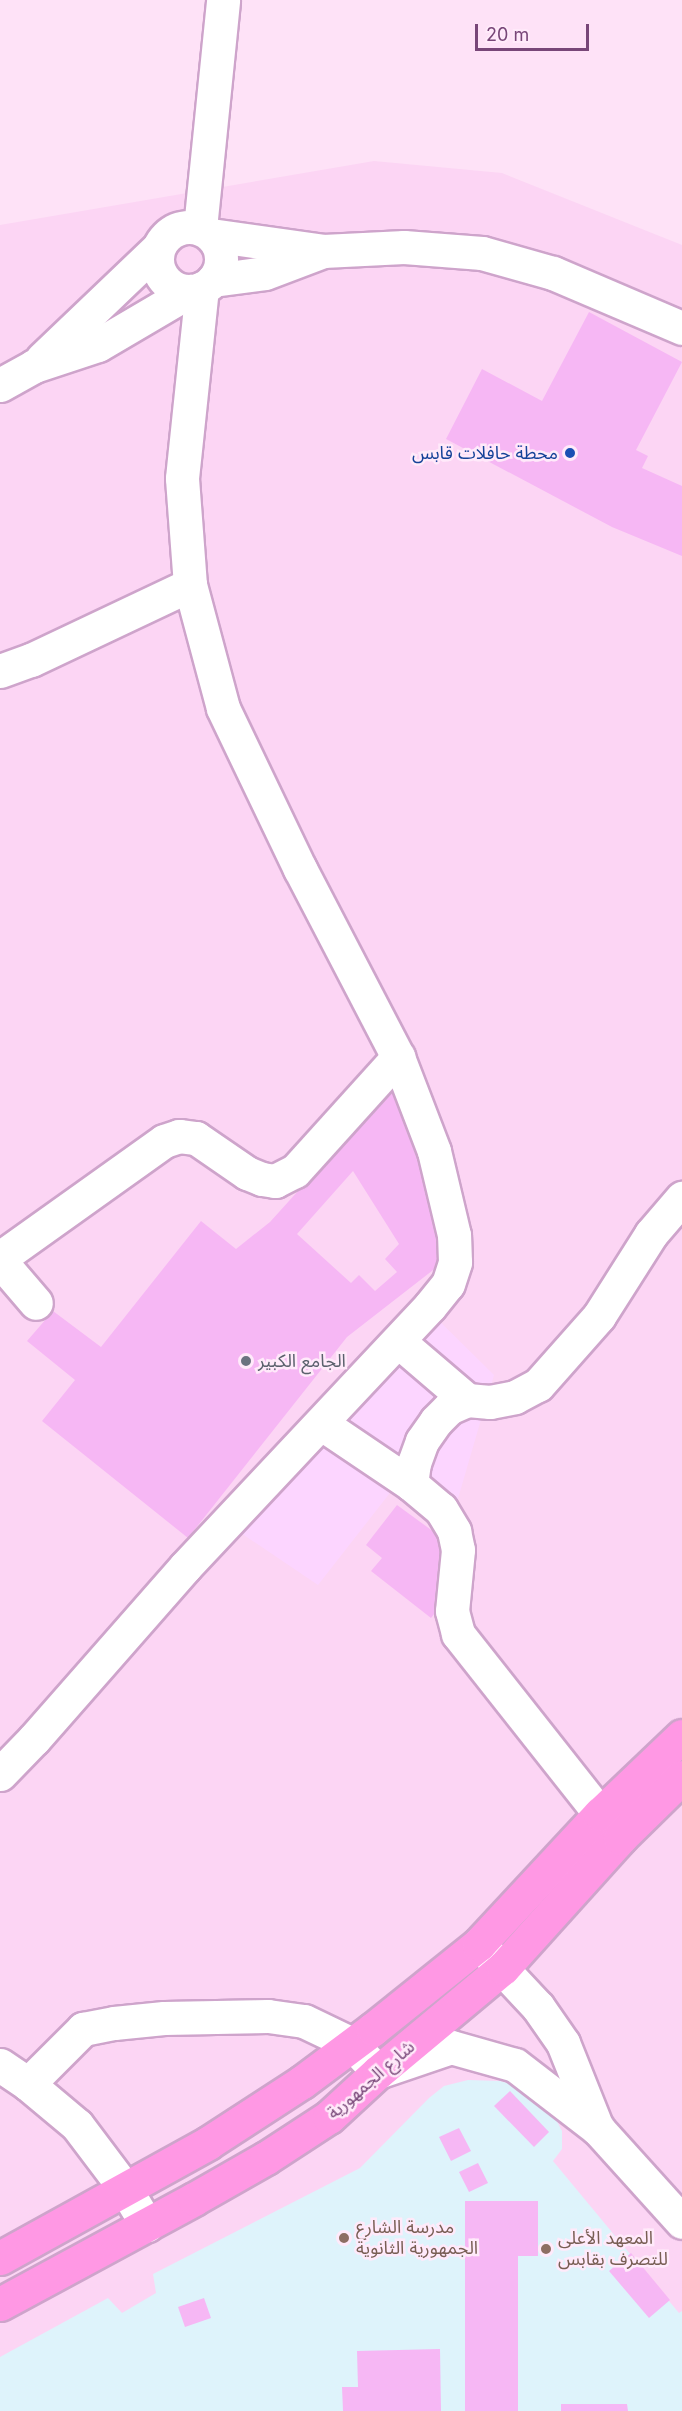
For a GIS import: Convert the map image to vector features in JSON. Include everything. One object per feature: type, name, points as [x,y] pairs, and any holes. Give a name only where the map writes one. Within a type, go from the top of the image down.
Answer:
[{"type":"main road","name":"شارع الجمهورية","points":[[0,2304],[266,2158],[329,2117],[378,2072],[503,1968],[610,1826],[682,1736]]},
{"type":"main road","name":"شارع الجمهورية","points":[[0,2258],[208,2143],[302,2082],[480,1944],[610,1826],[682,1777]]},
{"type":"street","points":[[223,0],[209,123],[185,236],[158,269],[162,278],[170,286],[202,286],[265,273],[323,251]]},
{"type":"street","points":[[0,385],[34,366],[98,345],[202,286],[219,269],[221,257],[218,244],[185,236]]},
{"type":"street","points":[[34,366],[185,236],[323,251],[404,247],[482,253],[553,273],[682,328]]},
{"type":"street","points":[[0,1774],[34,1739],[185,1567],[398,1341],[448,1284],[455,1262],[454,1235],[434,1151],[398,1057],[300,869],[223,708],[190,585],[183,478],[202,286]]},
{"type":"street","points":[[0,671],[31,660],[190,585]]},
{"type":"street","points":[[36,1303],[0,1259],[164,1141],[179,1136],[196,1138],[247,1173],[275,1181],[295,1171],[398,1057]]},
{"type":"street","points":[[411,1484],[414,1463],[422,1441],[436,1421],[449,1408],[467,1400],[490,1402],[515,1397],[538,1385],[598,1316],[651,1234],[682,1198]]},
{"type":"street","points":[[398,1341],[467,1400]]},
{"type":"street","points":[[322,1424],[411,1484],[441,1509],[454,1530],[458,1550],[452,1611],[458,1634],[610,1826]]},
{"type":"street","points":[[480,1944],[538,2007],[563,2043],[598,2129]]},
{"type":"street","points":[[28,2084],[83,2029],[114,2022],[164,2018],[268,2016],[304,2021],[352,2044],[378,2072],[451,2047],[515,2065],[598,2129],[682,2222]]},
{"type":"street","points":[[0,2065],[28,2084],[77,2125],[126,2190],[147,2224]]},
{"type":"shaded area","points":[[374,161],[502,173],[682,245],[682,2411],[0,2411],[0,225]]},
{"type":"shaded area","points":[[419,1301],[494,1375],[450,1526],[393,1489],[318,1585],[226,1523],[382,1332]]},
{"type":"shaded area","points":[[468,2080],[500,2081],[518,2086],[552,2112],[562,2131],[562,2149],[553,2161],[679,2313],[682,2311],[682,2411],[0,2411],[0,2357],[108,2298],[122,2313],[156,2293],[153,2274],[360,2168],[429,2098],[444,2086]]},
{"type":"building","points":[[589,312],[682,362],[636,450],[648,456],[642,468],[682,486],[682,556],[612,527],[446,439],[482,369],[542,401]]},
{"type":"building","points":[[397,1089],[403,1091],[446,1260],[347,1337],[188,1538],[42,1421],[75,1380],[27,1341],[53,1311],[101,1347],[201,1221],[236,1249],[270,1222],[391,1091]],"holes":[[[353,1171],[399,1244],[385,1259],[397,1272],[375,1291],[359,1275],[351,1283],[297,1234]]]},
{"type":"building","points":[[397,1505],[445,1540],[441,1605],[431,1618],[371,1571],[382,1558],[366,1545]]},
{"type":"building","points":[[510,2091],[549,2132],[534,2147],[494,2106]]},
{"type":"building","points":[[459,2128],[471,2151],[451,2161],[439,2137]]},
{"type":"building","points":[[478,2163],[488,2183],[469,2192],[459,2172]]},
{"type":"building","points":[[465,2201],[538,2201],[538,2256],[518,2256],[518,2411],[465,2411]]},
{"type":"building","points":[[631,2253],[670,2300],[649,2318],[609,2271]]},
{"type":"building","points":[[204,2298],[211,2318],[185,2327],[178,2307]]},
{"type":"building","points":[[440,2349],[441,2411],[343,2411],[342,2387],[358,2387],[357,2351]]},
{"type":"building","points":[[561,2404],[627,2404],[628,2411],[561,2411]]},
{"type":"place","name":"محطة حافلات قابس","points":[[570,453]]},
{"type":"place","name":"الجامع الكبير","points":[[246,1361]]},
{"type":"place","name":"مدرسة الشارع الجمهورية الثانوية","points":[[344,2238]]},
{"type":"place","name":"المعهد الأعلى للتصرف بقابس","points":[[546,2249]]}]
